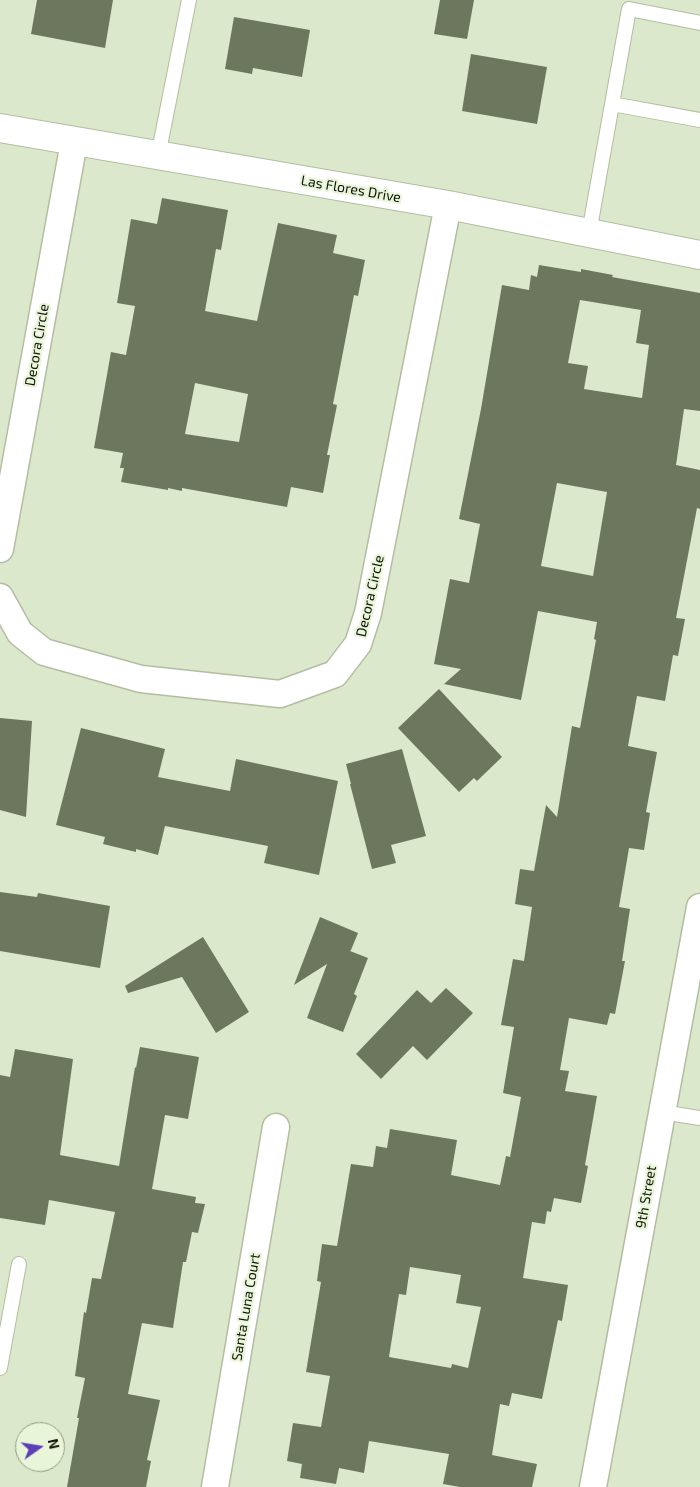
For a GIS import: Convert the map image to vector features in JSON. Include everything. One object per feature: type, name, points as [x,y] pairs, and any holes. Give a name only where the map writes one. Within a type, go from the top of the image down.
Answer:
[{"type":"street","name":"Las Flores Drive","points":[[0,128],[448,205],[700,255]]},
{"type":"street","name":"Decora Circle","points":[[0,549],[74,142]]},
{"type":"street","name":"Decora Circle","points":[[0,597],[20,632],[44,652],[141,680],[280,694],[335,674],[358,644],[368,613],[448,205]]},
{"type":"street","name":"9th Street","points":[[593,1487],[700,907]]},
{"type":"street","name":"Santa Luna Court","points":[[215,1487],[276,1126]]},
{"type":"lane","points":[[158,156],[188,0]]},
{"type":"lane","points":[[589,233],[629,9],[700,23]]},
{"type":"lane","points":[[612,104],[700,120]]},
{"type":"lane","points":[[662,1112],[700,1118]]},
{"type":"lane","points":[[0,1368],[19,1264]]},
{"type":"building","points":[[37,0],[113,0],[105,48],[31,34]]},
{"type":"building","points":[[440,0],[474,0],[467,39],[434,34]]},
{"type":"building","points":[[234,17],[310,30],[302,77],[253,68],[252,74],[225,69]]},
{"type":"building","points":[[471,54],[547,67],[537,124],[462,111]]},
{"type":"building","points":[[162,198],[228,210],[221,250],[216,249],[205,311],[257,321],[278,223],[337,235],[333,253],[365,260],[358,296],[354,295],[333,404],[337,405],[327,455],[330,455],[323,493],[291,487],[287,507],[182,488],[182,491],[168,488],[168,490],[121,482],[124,468],[120,468],[123,453],[94,448],[111,352],[126,355],[135,306],[117,303],[131,219],[157,224]],"holes":[[[195,383],[248,394],[239,442],[185,434]]]},
{"type":"building","points":[[539,265],[581,272],[581,269],[613,275],[612,277],[700,293],[700,411],[684,409],[676,465],[700,470],[700,509],[697,508],[676,618],[685,619],[678,656],[673,655],[665,701],[637,696],[628,746],[657,752],[646,812],[650,813],[644,850],[629,848],[619,907],[630,909],[622,961],[625,961],[615,1014],[610,1013],[607,1025],[569,1018],[560,1070],[569,1071],[565,1091],[597,1096],[585,1165],[588,1166],[581,1203],[554,1198],[551,1212],[547,1211],[545,1224],[532,1222],[523,1278],[568,1285],[562,1321],[558,1320],[542,1399],[512,1393],[509,1406],[500,1404],[492,1455],[537,1464],[532,1487],[460,1487],[443,1484],[449,1454],[369,1441],[364,1473],[339,1468],[336,1484],[300,1478],[302,1464],[287,1461],[293,1423],[321,1427],[330,1376],[306,1372],[321,1282],[317,1281],[322,1244],[337,1246],[351,1164],[373,1167],[376,1146],[387,1148],[390,1129],[457,1140],[451,1175],[500,1185],[506,1156],[510,1157],[521,1097],[503,1093],[514,1027],[501,1025],[513,959],[524,961],[532,907],[515,904],[520,869],[534,871],[546,805],[557,817],[572,726],[580,728],[596,640],[594,639],[597,622],[538,611],[521,700],[444,684],[461,669],[434,664],[450,579],[469,583],[480,524],[459,519],[481,409],[502,285],[529,290],[531,275],[537,277]],"holes":[[[580,300],[641,310],[636,343],[649,345],[642,398],[584,389],[588,366],[568,363]],[[557,483],[607,492],[593,576],[541,566]],[[410,1267],[461,1275],[456,1303],[481,1307],[468,1368],[452,1364],[451,1368],[389,1357],[399,1294],[406,1295]]]},
{"type":"building","points":[[439,689],[502,757],[477,781],[474,778],[459,792],[398,728]]},
{"type":"building","points":[[0,718],[32,721],[26,817],[0,810]]},
{"type":"building","points":[[81,728],[165,749],[158,777],[230,791],[236,759],[338,781],[319,875],[264,863],[268,846],[165,826],[158,855],[136,849],[136,852],[103,844],[105,837],[56,825]]},
{"type":"building","points":[[402,749],[426,836],[391,845],[396,863],[372,869],[346,764]]},
{"type":"building","points":[[0,892],[37,897],[38,893],[110,906],[100,968],[0,951]]},
{"type":"building","points":[[320,917],[358,933],[350,951],[368,958],[354,994],[357,996],[343,1032],[307,1018],[327,964],[294,985]]},
{"type":"building","points":[[203,937],[249,1012],[216,1033],[182,977],[128,993],[125,986]]},
{"type":"building","points":[[446,988],[473,1013],[427,1060],[413,1046],[381,1079],[356,1054],[417,990],[431,1003]]},
{"type":"building","points":[[140,1047],[199,1057],[188,1119],[165,1115],[152,1189],[196,1197],[195,1203],[205,1204],[198,1233],[192,1232],[186,1262],[183,1262],[173,1328],[142,1323],[128,1394],[160,1400],[147,1460],[151,1461],[146,1487],[67,1487],[85,1378],[75,1376],[84,1312],[86,1313],[92,1278],[101,1279],[115,1212],[49,1200],[45,1225],[0,1218],[0,1075],[10,1077],[15,1049],[73,1059],[60,1155],[119,1166]]}]
